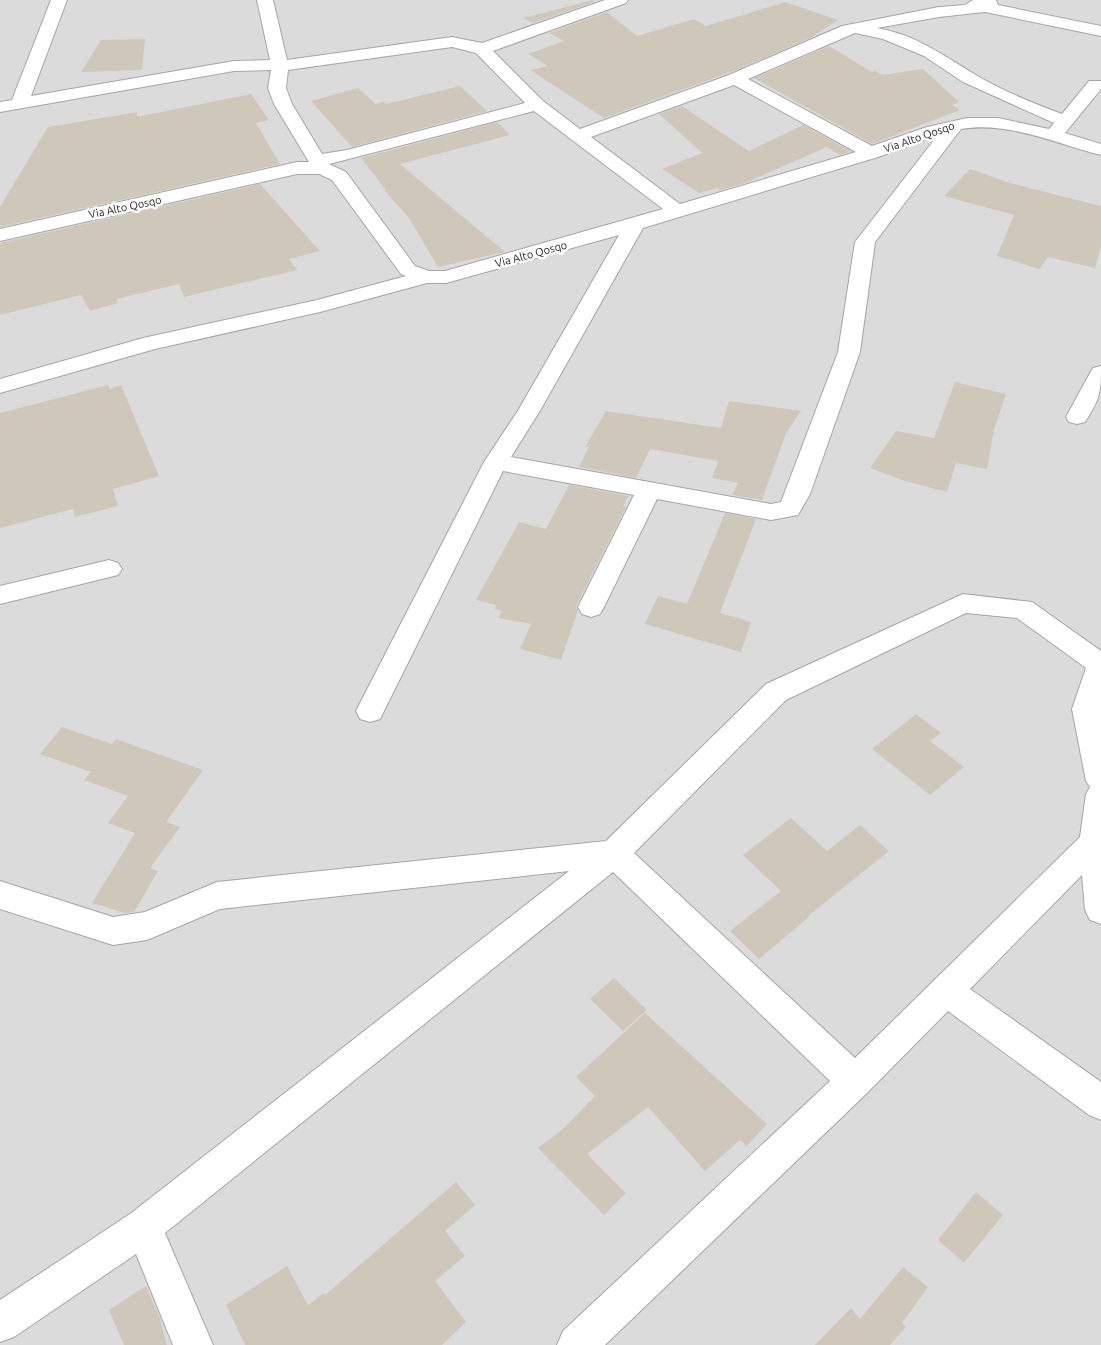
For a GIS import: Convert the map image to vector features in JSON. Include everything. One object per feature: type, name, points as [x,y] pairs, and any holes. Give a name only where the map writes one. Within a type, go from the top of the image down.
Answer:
[{"type":"street","points":[[20,102],[60,0]]},
{"type":"street","points":[[265,0],[280,66],[277,88],[283,104],[320,164],[340,176],[408,270],[426,277]]},
{"type":"street","points":[[482,49],[620,0]]},
{"type":"street","points":[[942,0],[989,4],[1101,31]]},
{"type":"street","points":[[580,135],[735,79],[848,29],[989,4]]},
{"type":"street","points":[[848,29],[888,35],[930,52],[968,78],[1038,111],[1064,121]]},
{"type":"street","points":[[0,106],[234,66],[280,66],[452,42],[469,44],[482,49],[537,104],[677,210]]},
{"type":"street","points":[[735,79],[872,153]]},
{"type":"street","points":[[1052,137],[1095,85]]},
{"type":"street","name":"Via Alto Qosqo","points":[[0,235],[320,164],[537,104]]},
{"type":"street","name":"Via Alto Qosqo","points":[[0,386],[151,343],[320,306],[426,277],[446,277],[635,224],[872,153],[956,124],[983,122],[1014,126],[1101,150]]},
{"type":"street","points":[[496,462],[771,512],[789,509],[798,494],[849,352],[865,242],[956,124]]},
{"type":"street","points":[[370,711],[496,462],[530,409],[635,224]]},
{"type":"street","points":[[1077,417],[1101,373]]},
{"type":"street","points":[[591,607],[649,490]]},
{"type":"street","points":[[0,595],[109,569]]},
{"type":"street","points":[[0,1323],[143,1227],[614,853],[776,692],[963,603],[1023,609],[1100,663],[1086,709],[1101,781]]},
{"type":"street","points":[[1101,794],[1095,842],[1101,910]]},
{"type":"street","points":[[577,1345],[855,1081],[1095,842]]},
{"type":"street","points":[[0,895],[113,931],[147,926],[217,896],[614,853],[855,1081]]},
{"type":"street","points":[[946,991],[1101,1103]]},
{"type":"street","points":[[143,1227],[192,1345]]},
{"type":"shaded area","points":[[0,0],[1101,0],[1101,1345],[0,1345]]},
{"type":"building","points":[[593,0],[594,2],[533,23],[523,18]]},
{"type":"building","points":[[785,2],[838,20],[812,37],[739,69],[604,118],[530,70],[548,66],[528,54],[564,41],[549,33],[607,12],[637,36],[694,19],[706,26]]},
{"type":"building","points":[[145,39],[142,70],[81,72],[101,40]]},
{"type":"building","points":[[829,46],[872,72],[875,71],[883,75],[923,69],[959,102],[952,105],[960,110],[872,144],[754,78]]},
{"type":"building","points":[[460,86],[487,111],[352,147],[311,101],[358,88],[376,104],[383,102],[386,104]]},
{"type":"building","points":[[251,94],[269,120],[256,123],[280,164],[0,227],[0,207],[48,127],[137,112],[137,117]]},
{"type":"building","points":[[682,106],[749,151],[803,125],[851,151],[840,155],[827,147],[745,183],[720,190],[718,188],[699,193],[662,169],[702,153],[659,114]]},
{"type":"building","points":[[497,122],[510,135],[400,164],[505,252],[438,267],[409,218],[384,190],[386,190],[361,158]]},
{"type":"building","points":[[970,169],[1010,183],[1101,206],[1101,246],[1095,268],[1048,257],[1039,269],[997,256],[1014,215],[944,196]]},
{"type":"building","points":[[260,184],[320,251],[289,259],[297,270],[184,297],[179,284],[116,299],[118,303],[90,311],[81,295],[0,315],[0,243]]},
{"type":"building","points":[[955,382],[1006,394],[994,430],[987,469],[956,463],[947,492],[905,481],[870,468],[896,431],[934,438]]},
{"type":"building","points":[[108,385],[110,389],[121,385],[159,476],[113,489],[118,506],[75,517],[73,509],[0,528],[0,413]]},
{"type":"building","points":[[729,401],[801,411],[786,433],[762,500],[732,495],[738,483],[712,478],[718,461],[650,449],[636,478],[579,467],[589,447],[585,447],[606,411],[721,428]]},
{"type":"building","points":[[569,485],[628,496],[623,507],[626,507],[576,606],[578,610],[561,660],[520,649],[531,624],[499,618],[501,610],[495,609],[496,605],[476,600],[519,522],[546,529]]},
{"type":"building","points":[[725,513],[756,519],[720,613],[751,622],[741,652],[645,624],[658,596],[687,604]]},
{"type":"building","points":[[916,714],[941,733],[930,741],[964,767],[930,795],[872,749]]},
{"type":"building","points":[[62,727],[112,744],[116,739],[203,770],[166,822],[180,827],[150,868],[158,871],[134,912],[125,913],[92,903],[135,833],[108,823],[128,796],[84,780],[91,772],[40,754]]},
{"type":"building","points":[[791,818],[827,851],[860,825],[889,851],[808,916],[759,959],[730,931],[781,891],[743,855]]},
{"type":"building","points":[[614,978],[647,1010],[623,1031],[590,999]]},
{"type":"building","points":[[645,1013],[767,1124],[747,1146],[740,1140],[705,1171],[648,1107],[587,1154],[626,1193],[604,1215],[538,1148],[564,1128],[595,1096],[576,1077]]},
{"type":"building","points":[[456,1182],[475,1205],[445,1231],[465,1256],[435,1281],[466,1322],[442,1345],[245,1345],[226,1305],[287,1266],[308,1305],[324,1293],[325,1295]]},
{"type":"building","points":[[976,1192],[1003,1215],[964,1263],[938,1240]]},
{"type":"building","points":[[903,1267],[928,1287],[902,1323],[906,1327],[890,1345],[815,1345],[851,1308],[860,1319]]},
{"type":"building","points":[[146,1286],[160,1319],[167,1345],[124,1345],[109,1310]]}]
